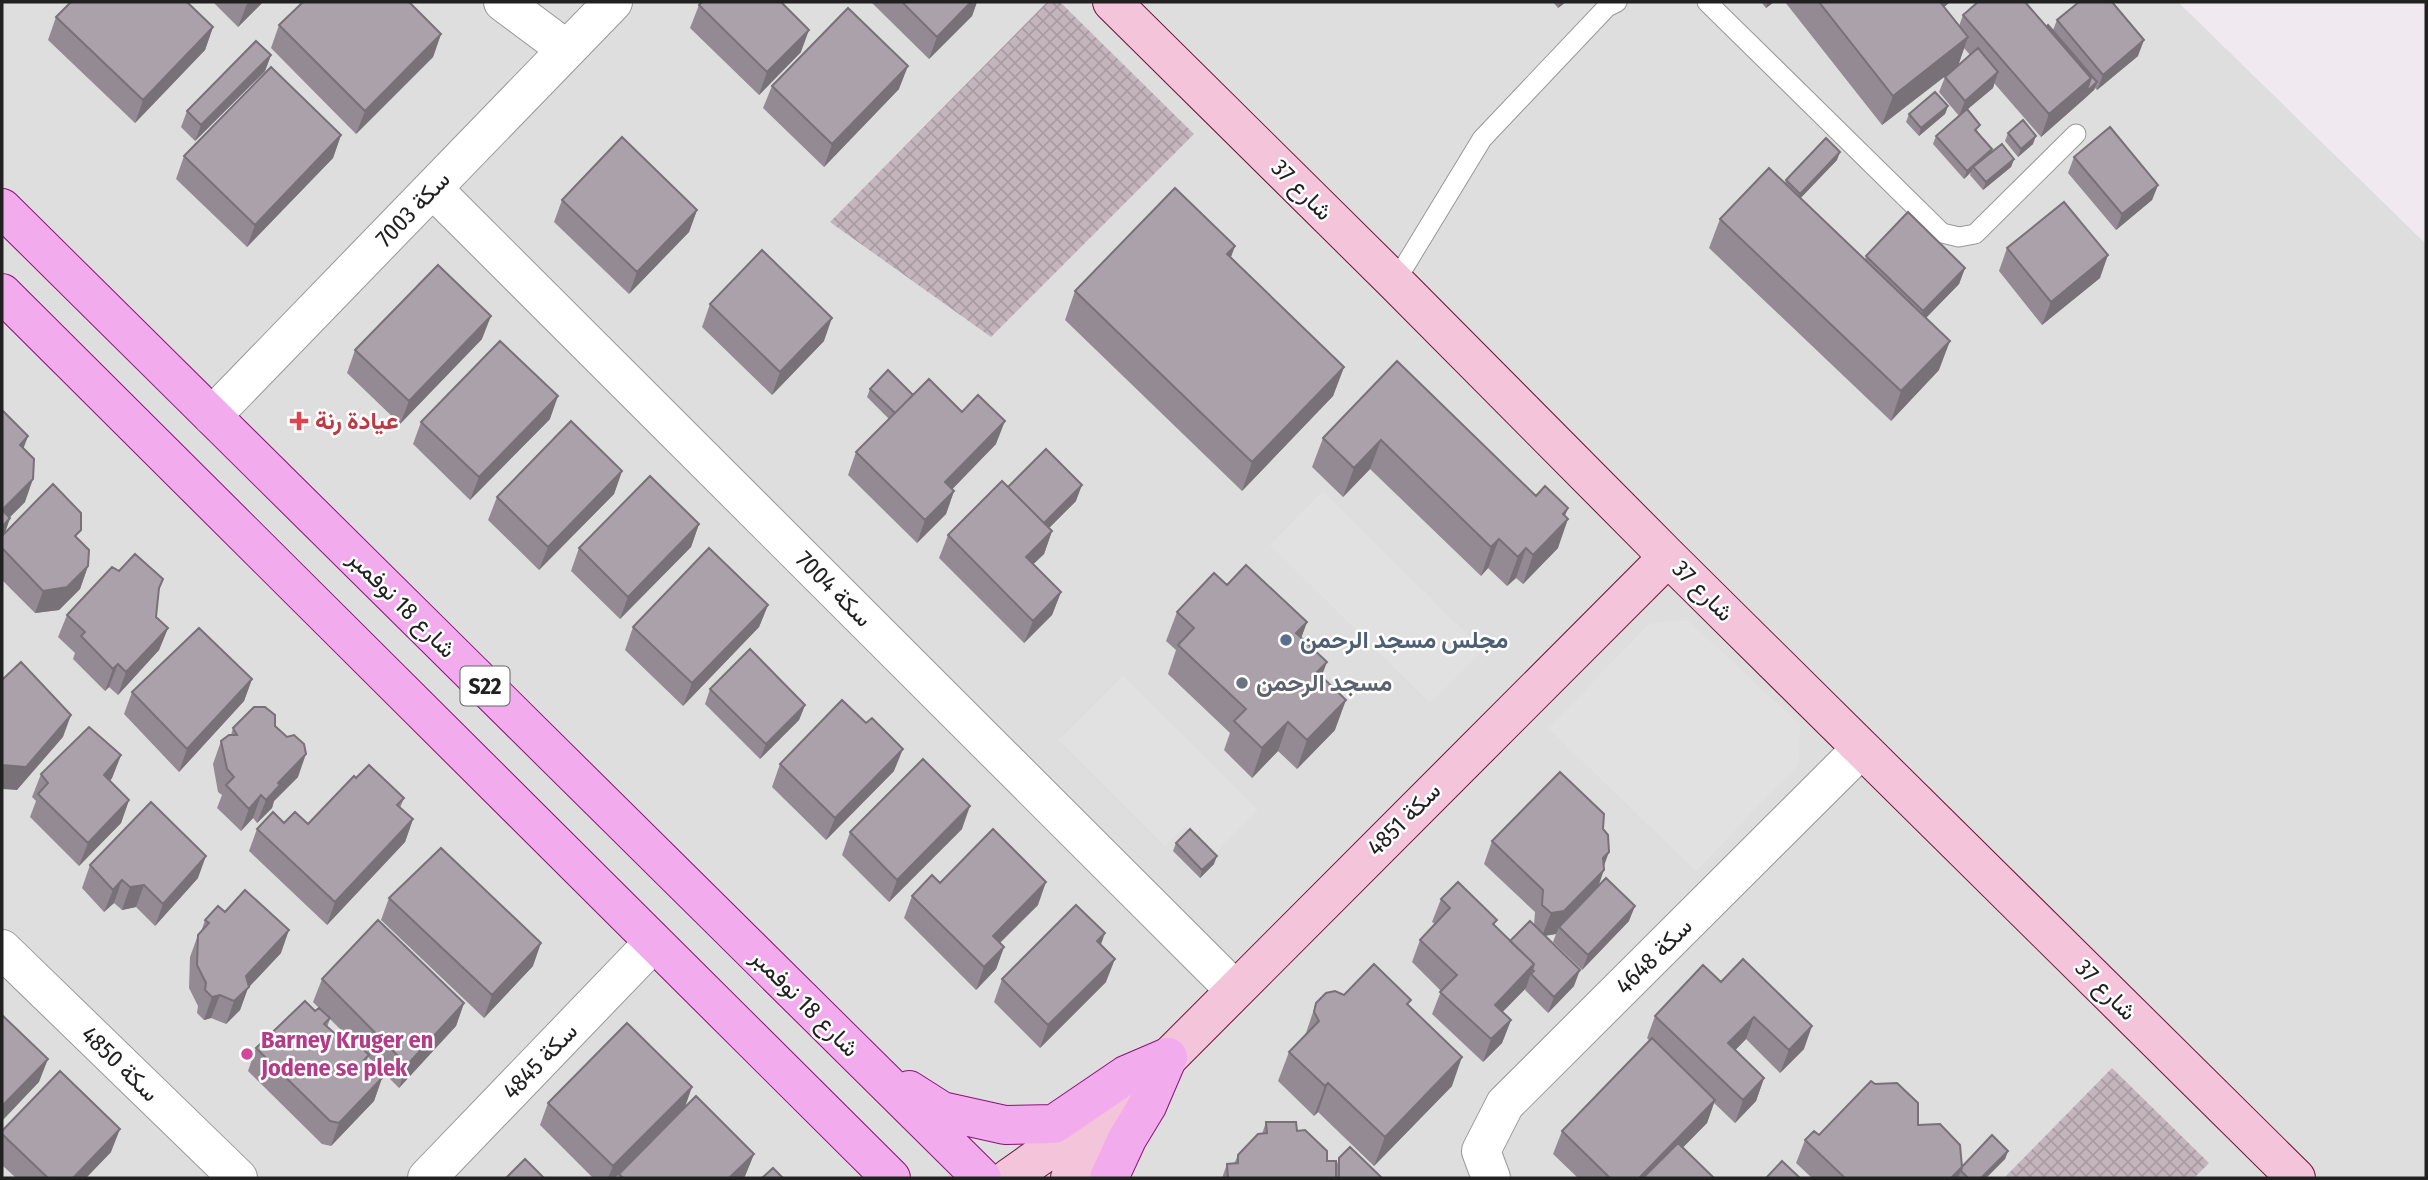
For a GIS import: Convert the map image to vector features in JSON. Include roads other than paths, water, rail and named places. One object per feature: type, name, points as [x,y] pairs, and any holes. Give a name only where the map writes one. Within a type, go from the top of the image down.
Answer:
[{"type":"main road","name":"شارع 18 نوفمبر","points":[[2,208],[982,1178]]},
{"type":"main road","name":"S22","points":[[2,293],[891,1178]]},
{"type":"main road","points":[[764,1053],[855,1161],[864,1178]]},
{"type":"main road","points":[[865,1063],[942,1111],[1005,1125],[1054,1124],[1126,1075],[1155,1070],[1147,1107],[1127,1139],[1109,1178]]},
{"type":"street","points":[[503,2],[566,49]]},
{"type":"street","name":"سكة 7003","points":[[212,416],[613,2]]},
{"type":"street","name":"شارع 37","points":[[1112,2],[1861,749],[2296,1178]]},
{"type":"street","name":"سكة 7004","points":[[433,189],[1234,989]]},
{"type":"street","name":"سكة 4851","points":[[1070,1178],[1155,1070],[1668,557]]},
{"type":"street","name":"سكة 4648","points":[[1491,1178],[1481,1151],[1505,1104],[1861,749]]},
{"type":"street","name":"سكة 4845","points":[[427,1178],[653,943]]},
{"type":"street","name":"سكة 4850","points":[[2,949],[238,1178]]},
{"type":"street","name":"سكة 4851","points":[[1009,1178],[1155,1070]]},
{"type":"lane","points":[[1395,282],[1482,139],[1607,7],[1617,2]]},
{"type":"lane","points":[[1707,2],[1942,233],[1959,237],[1975,234],[2076,134]]},
{"type":"place","name":"عيادة رنة","points":[[299,421]]},
{"type":"place","name":"مجلس مسجد الرحمن","points":[[1286,640]]},
{"type":"place","name":"مسجد الرحمن","points":[[1242,683]]},
{"type":"place","name":"Barney Kruger en Jodene se plek","points":[[247,1054]]}]
